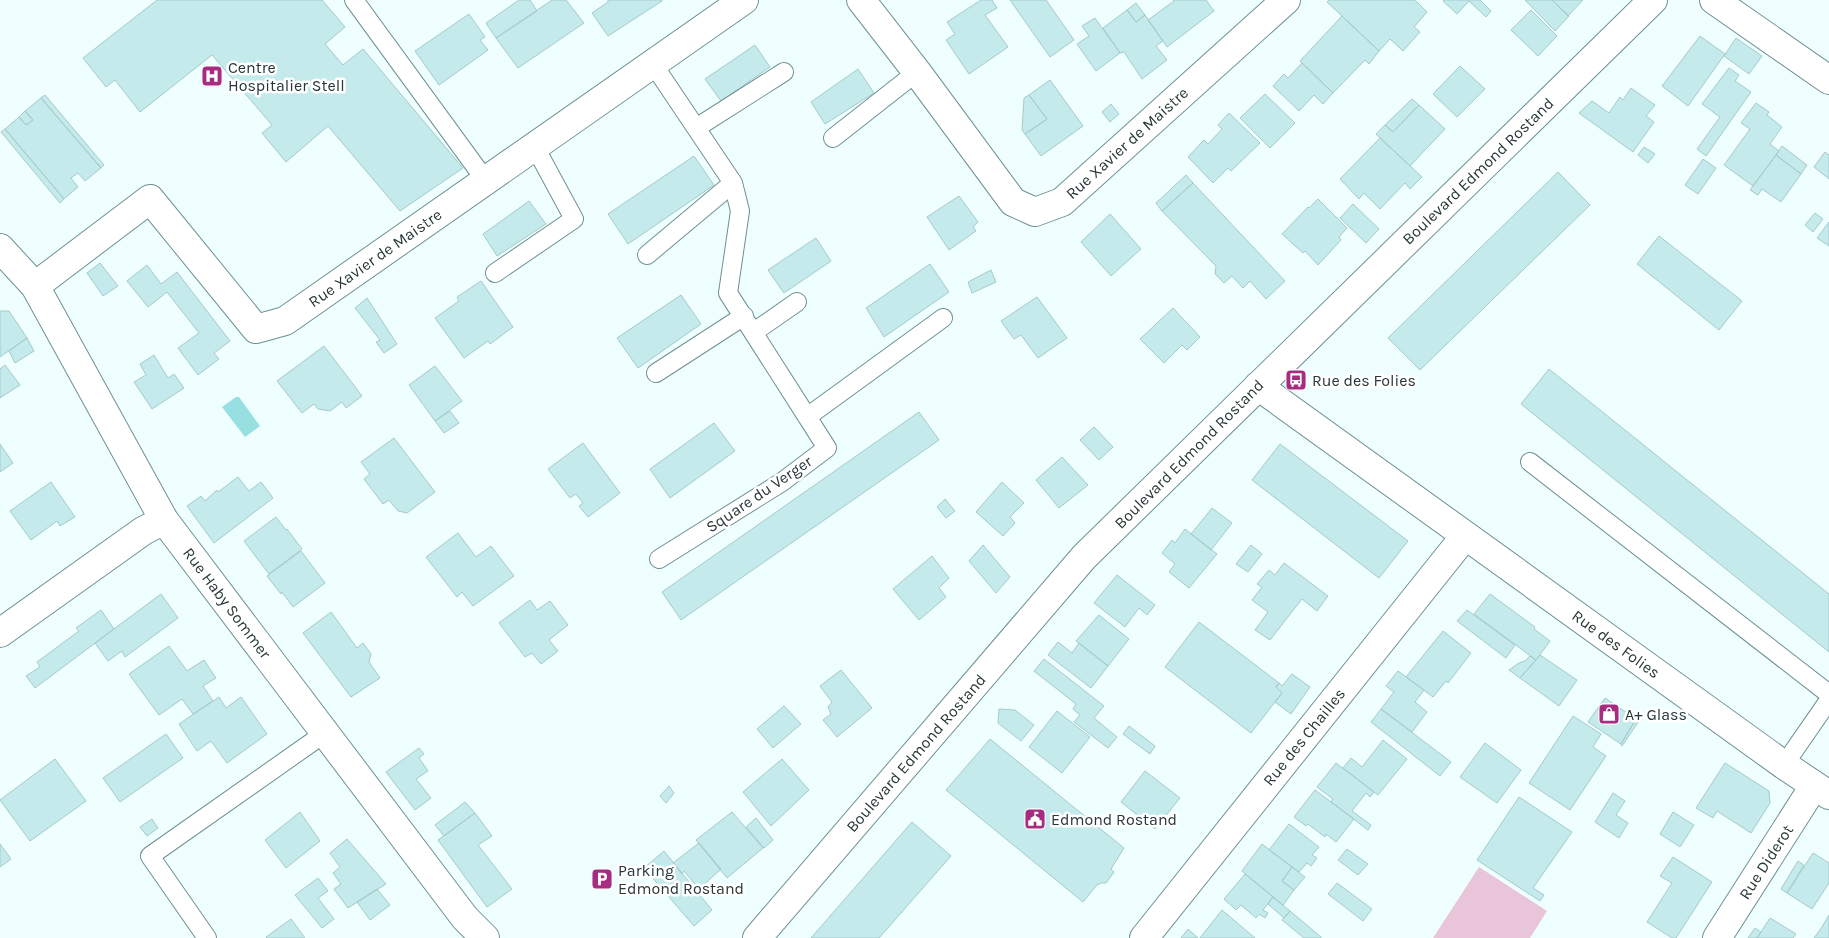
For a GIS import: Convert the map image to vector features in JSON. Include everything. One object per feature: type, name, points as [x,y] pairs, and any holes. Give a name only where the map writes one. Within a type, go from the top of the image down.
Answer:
[{"type":"street","name":"Rue Xavier de Maistre","points":[[35,286],[150,199],[256,328],[285,321],[744,0]]},
{"type":"street","name":"Rue Xavier de Maistre","points":[[861,0],[1013,202],[1035,212],[1062,202],[1286,0]]},
{"type":"street","name":"Boulevard Edmond Rostand","points":[[757,938],[1084,557],[1652,0]]},
{"type":"street","points":[[1714,0],[1829,80]]},
{"type":"street","name":"Rue Haby Sommer","points":[[4,260],[35,286],[164,520],[465,918],[484,938]]},
{"type":"street","name":"Rue des Folies","points":[[1258,386],[1784,765],[1822,790]]},
{"type":"street","points":[[0,633],[144,531],[164,520]]},
{"type":"street","name":"Rue des Chailles","points":[[1144,938],[1465,536]]},
{"type":"street","name":"Rue Diderot","points":[[1716,938],[1822,790]]},
{"type":"lane","points":[[354,0],[486,181]]},
{"type":"lane","name":"Square du Verger","points":[[653,64],[733,183],[740,211],[728,292],[827,448],[782,482],[659,559]]},
{"type":"lane","points":[[696,128],[784,72]]},
{"type":"lane","points":[[833,138],[917,72]]},
{"type":"lane","points":[[495,273],[574,220],[535,147]]},
{"type":"lane","points":[[647,255],[733,183]]},
{"type":"lane","points":[[754,332],[796,302]]},
{"type":"lane","points":[[656,373],[744,316]]},
{"type":"lane","points":[[807,417],[943,318]]},
{"type":"lane","points":[[1530,462],[1829,694]]},
{"type":"lane","points":[[1784,765],[1829,700]]},
{"type":"lane","points":[[207,938],[150,856],[324,733]]},
{"type":"shaded area","points":[[1479,867],[1547,911],[1530,938],[1433,938]]},
{"type":"water","points":[[236,397],[239,397],[260,426],[245,437],[222,407]]},
{"type":"building","points":[[157,0],[322,0],[345,27],[325,44],[343,65],[363,49],[463,168],[400,211],[328,126],[286,162],[262,133],[272,125],[212,55],[140,112],[115,80],[106,87],[83,58]]},
{"type":"building","points":[[519,0],[530,0],[537,11],[496,38],[486,23]]},
{"type":"building","points":[[552,0],[566,0],[584,23],[518,68],[496,38]]},
{"type":"building","points":[[608,0],[662,1],[608,36],[592,13],[608,2]]},
{"type":"building","points":[[981,0],[992,0],[997,8],[985,15],[1008,47],[969,74],[946,40],[955,34],[947,22]]},
{"type":"building","points":[[1010,0],[1046,0],[1074,40],[1050,57]]},
{"type":"building","points":[[1173,0],[1206,0],[1214,11],[1167,47],[1148,20]]},
{"type":"building","points":[[1329,0],[1415,0],[1427,12],[1414,27],[1420,32],[1403,51],[1390,39],[1379,51],[1327,2]]},
{"type":"building","points":[[1444,0],[1480,0],[1491,11],[1486,17],[1469,1],[1457,14]]},
{"type":"building","points":[[1525,0],[1552,0],[1569,16],[1555,31]]},
{"type":"building","points":[[1552,0],[1583,0],[1568,16]]},
{"type":"building","points":[[1136,3],[1145,15],[1136,22],[1127,10]]},
{"type":"building","points":[[1127,10],[1136,22],[1145,15],[1163,41],[1156,46],[1167,60],[1142,79],[1124,52],[1120,53],[1103,28]]},
{"type":"building","points":[[1531,10],[1557,36],[1538,56],[1511,30]]},
{"type":"building","points":[[469,14],[485,37],[480,40],[488,50],[439,85],[415,51]]},
{"type":"building","points":[[1342,16],[1379,51],[1369,64],[1365,60],[1333,93],[1300,61]]},
{"type":"building","points":[[1095,18],[1120,53],[1096,71],[1077,44],[1089,36],[1082,26]]},
{"type":"building","points":[[1700,36],[1725,54],[1688,106],[1662,86]]},
{"type":"building","points":[[1736,38],[1762,56],[1749,74],[1724,56]]},
{"type":"building","points":[[755,45],[770,67],[721,101],[705,79]]},
{"type":"building","points":[[1302,63],[1333,93],[1323,104],[1314,95],[1299,111],[1273,86],[1284,74],[1288,78]]},
{"type":"building","points":[[1460,66],[1485,89],[1457,117],[1433,94]]},
{"type":"building","points":[[1729,68],[1739,75],[1735,81],[1751,92],[1706,156],[1697,149],[1720,117],[1702,104]]},
{"type":"building","points":[[858,69],[874,93],[825,124],[811,102]]},
{"type":"building","points":[[1050,80],[1083,126],[1041,156],[1025,134],[1047,119],[1029,95]]},
{"type":"building","points":[[1631,88],[1655,105],[1646,116],[1654,122],[1633,152],[1579,113],[1592,101],[1609,113],[1620,97],[1623,100]]},
{"type":"building","points":[[1265,94],[1295,123],[1270,148],[1240,118]]},
{"type":"building","points":[[45,95],[104,165],[101,168],[41,98]]},
{"type":"building","points":[[1029,95],[1047,119],[1025,134],[1022,130],[1024,98]]},
{"type":"building","points":[[41,98],[101,168],[85,181],[78,173],[71,178],[78,187],[64,199],[5,129],[19,117],[26,125],[33,120],[25,111]]},
{"type":"building","points":[[1412,99],[1419,105],[1393,132],[1385,125]]},
{"type":"building","points":[[1756,103],[1769,112],[1767,115],[1782,127],[1770,144],[1779,151],[1753,186],[1724,165],[1750,129],[1741,123]]},
{"type":"building","points":[[1111,104],[1119,114],[1110,122],[1102,112]]},
{"type":"building","points":[[1419,105],[1445,129],[1410,166],[1376,134],[1385,125],[1393,132]]},
{"type":"building","points":[[25,111],[33,120],[26,125],[19,117]]},
{"type":"building","points":[[1229,113],[1260,143],[1231,171],[1228,168],[1213,183],[1188,157],[1204,140],[1208,144],[1222,129],[1218,125]]},
{"type":"building","points":[[5,129],[64,199],[60,203],[1,132]]},
{"type":"building","points":[[1380,138],[1422,177],[1410,189],[1405,183],[1380,209],[1364,193],[1359,199],[1340,179]]},
{"type":"building","points":[[1782,146],[1807,165],[1801,174],[1776,155]]},
{"type":"building","points":[[1644,147],[1655,154],[1648,163],[1638,155]]},
{"type":"building","points":[[1825,152],[1829,155],[1829,179],[1814,167]]},
{"type":"building","points":[[1776,155],[1801,174],[1781,202],[1762,189],[1758,195],[1750,190]]},
{"type":"building","points":[[694,156],[714,185],[628,244],[608,214]]},
{"type":"building","points":[[1703,159],[1716,168],[1698,194],[1685,185]]},
{"type":"building","points":[[1558,172],[1590,205],[1420,370],[1388,338]]},
{"type":"building","points":[[1186,175],[1193,183],[1162,211],[1156,203]]},
{"type":"building","points":[[1193,183],[1285,281],[1266,299],[1250,281],[1243,288],[1232,276],[1224,283],[1215,274],[1216,266],[1162,211]]},
{"type":"building","points":[[959,196],[978,222],[973,227],[976,231],[949,250],[927,217]]},
{"type":"building","points":[[1318,199],[1347,228],[1339,237],[1341,240],[1318,265],[1305,251],[1303,253],[1282,234]]},
{"type":"building","points":[[529,201],[546,224],[497,256],[483,234]]},
{"type":"building","points":[[1353,204],[1379,229],[1366,243],[1340,218]]},
{"type":"building","points":[[1815,213],[1823,219],[1813,232],[1805,225]]},
{"type":"building","points":[[1110,214],[1141,249],[1111,276],[1081,242]]},
{"type":"building","points":[[1829,222],[1829,246],[1817,238]]},
{"type":"building","points":[[1659,236],[1742,301],[1719,330],[1637,264]]},
{"type":"building","points":[[816,238],[831,261],[784,293],[768,270]]},
{"type":"building","points":[[100,263],[118,286],[103,296],[87,273]]},
{"type":"building","points":[[930,264],[949,292],[884,337],[866,308]]},
{"type":"building","points":[[147,265],[161,284],[177,272],[230,341],[214,353],[219,359],[198,375],[178,348],[199,333],[167,292],[148,307],[127,281]]},
{"type":"building","points":[[991,270],[996,282],[972,293],[968,282]]},
{"type":"building","points":[[481,281],[513,327],[490,344],[488,341],[464,358],[435,318],[459,301],[457,297]]},
{"type":"building","points":[[681,295],[701,324],[638,368],[617,338]]},
{"type":"building","points":[[1037,297],[1067,338],[1038,358],[1021,335],[1014,339],[1001,321]]},
{"type":"building","points":[[367,298],[397,344],[384,353],[376,342],[380,340],[355,308]]},
{"type":"building","points":[[1173,308],[1200,337],[1187,350],[1182,345],[1164,363],[1140,339]]},
{"type":"building","points":[[0,311],[9,311],[27,338],[0,357]]},
{"type":"building","points":[[27,338],[34,351],[15,363],[9,351]]},
{"type":"building","points":[[324,346],[362,396],[346,408],[342,402],[330,411],[318,409],[314,404],[302,413],[277,381]]},
{"type":"building","points":[[154,355],[168,378],[174,374],[184,388],[152,409],[134,382],[146,375],[140,364]]},
{"type":"building","points":[[5,365],[20,385],[0,398],[0,369]]},
{"type":"building","points":[[435,366],[462,401],[435,421],[409,385]]},
{"type":"building","points":[[1549,369],[1829,594],[1829,652],[1521,404]]},
{"type":"building","points":[[450,411],[459,423],[444,433],[435,421]]},
{"type":"building","points":[[919,412],[939,440],[681,620],[662,592]]},
{"type":"building","points":[[714,423],[735,451],[670,498],[650,469]]},
{"type":"building","points":[[1094,427],[1113,447],[1099,460],[1080,440]]},
{"type":"building","points":[[394,438],[435,492],[407,513],[398,511],[389,500],[383,504],[364,479],[370,474],[361,462]]},
{"type":"building","points":[[583,443],[620,493],[588,517],[579,506],[583,503],[576,494],[570,498],[548,469]]},
{"type":"building","points":[[0,444],[13,463],[0,472]]},
{"type":"building","points":[[1280,444],[1408,541],[1379,578],[1252,480]]},
{"type":"building","points":[[1062,457],[1088,485],[1059,508],[1036,480]]},
{"type":"building","points":[[238,477],[249,491],[261,482],[273,498],[214,543],[187,506],[201,496],[205,501],[217,490],[218,492]]},
{"type":"building","points":[[51,482],[75,517],[60,526],[57,521],[31,540],[10,511]]},
{"type":"building","points":[[1002,482],[1024,503],[1010,517],[1015,523],[1003,536],[976,512]]},
{"type":"building","points":[[945,499],[955,511],[946,518],[937,507]]},
{"type":"building","points":[[1212,508],[1232,523],[1211,550],[1191,534]]},
{"type":"building","points":[[276,517],[302,549],[269,574],[244,541]]},
{"type":"building","points":[[1185,529],[1217,554],[1189,588],[1169,572],[1175,564],[1162,553],[1172,540],[1175,543]]},
{"type":"building","points":[[458,533],[476,557],[491,546],[514,576],[473,606],[462,592],[457,597],[426,557]]},
{"type":"building","points":[[983,545],[1010,577],[996,593],[969,561]]},
{"type":"building","points":[[1251,545],[1262,554],[1248,572],[1236,564]]},
{"type":"building","points":[[301,551],[325,583],[293,607],[267,576]]},
{"type":"building","points":[[932,556],[949,578],[939,588],[946,597],[919,620],[893,589]]},
{"type":"building","points":[[1284,563],[1328,596],[1317,611],[1302,599],[1270,640],[1255,630],[1268,612],[1252,600],[1262,587],[1257,584],[1269,570],[1275,575]]},
{"type":"building","points":[[1117,575],[1155,605],[1147,615],[1139,608],[1125,627],[1094,603]]},
{"type":"building","points":[[161,594],[178,618],[125,657],[122,651],[108,661],[95,643]]},
{"type":"building","points":[[1490,594],[1535,627],[1534,629],[1550,641],[1536,660],[1474,614]]},
{"type":"building","points":[[530,600],[537,610],[550,601],[568,625],[549,640],[558,651],[541,664],[532,653],[525,657],[499,623]]},
{"type":"building","points":[[101,610],[114,629],[35,688],[26,676],[40,667],[37,662],[79,631],[76,628]]},
{"type":"building","points":[[1467,610],[1515,645],[1506,658],[1457,621]]},
{"type":"building","points":[[331,612],[357,648],[363,643],[371,654],[369,662],[380,678],[351,697],[303,633]]},
{"type":"building","points":[[1099,615],[1129,639],[1108,666],[1076,641]]},
{"type":"building","points":[[1199,622],[1279,683],[1276,687],[1282,693],[1251,733],[1165,667]]},
{"type":"building","points":[[1443,631],[1471,653],[1448,683],[1446,681],[1433,697],[1406,677]]},
{"type":"building","points":[[1058,642],[1072,653],[1079,643],[1108,666],[1091,688],[1048,655]]},
{"type":"building","points":[[169,646],[187,671],[204,660],[216,678],[203,686],[213,701],[193,714],[182,699],[159,715],[129,674]]},
{"type":"building","points":[[1540,655],[1577,680],[1559,706],[1520,678]]},
{"type":"building","points":[[1530,656],[1536,660],[1520,678],[1509,670],[1525,661]]},
{"type":"building","points":[[1044,659],[1104,706],[1094,718],[1117,737],[1108,748],[1074,722],[1080,715],[1073,709],[1076,704],[1034,671]]},
{"type":"building","points":[[841,670],[872,708],[837,737],[823,720],[831,714],[828,707],[832,702],[820,686]]},
{"type":"building","points":[[1398,671],[1424,690],[1415,702],[1427,712],[1412,732],[1381,709],[1394,692],[1386,686]]},
{"type":"building","points":[[1292,674],[1310,687],[1291,714],[1275,702],[1282,693],[1276,687],[1279,683],[1282,686]]},
{"type":"building","points":[[219,697],[226,708],[241,697],[267,734],[227,763],[211,741],[197,751],[179,724]]},
{"type":"building","points":[[1605,698],[1636,719],[1621,744],[1588,722]]},
{"type":"building","points":[[784,706],[801,724],[773,748],[757,729]]},
{"type":"building","points":[[999,709],[1015,710],[1034,725],[1021,741],[998,723]]},
{"type":"building","points":[[1381,709],[1451,762],[1440,776],[1371,722]]},
{"type":"building","points":[[1057,711],[1090,737],[1062,773],[1029,747]]},
{"type":"building","points":[[1573,716],[1601,734],[1593,747],[1606,756],[1570,810],[1529,783]]},
{"type":"building","points":[[1636,719],[1639,721],[1622,746],[1621,744]]},
{"type":"building","points":[[1129,726],[1155,746],[1150,754],[1123,734]]},
{"type":"building","points":[[166,734],[183,758],[120,802],[103,778]]},
{"type":"building","name":"Edmond Rostand","points":[[990,739],[1124,848],[1111,869],[1114,872],[1106,883],[1097,885],[1083,902],[946,790]]},
{"type":"building","points":[[1383,740],[1407,759],[1378,795],[1343,768],[1351,758],[1362,767]]},
{"type":"building","points":[[1485,743],[1521,770],[1497,803],[1460,777]]},
{"type":"building","points":[[419,748],[424,754],[419,758],[428,771],[416,779],[431,798],[415,810],[386,772]]},
{"type":"building","points":[[55,759],[86,801],[30,841],[0,800]]},
{"type":"building","points":[[782,759],[809,790],[771,826],[743,792]]},
{"type":"building","points":[[1336,763],[1374,792],[1370,797],[1366,793],[1352,811],[1371,825],[1368,830],[1331,802],[1333,799],[1317,787]]},
{"type":"building","points":[[1725,763],[1769,791],[1770,803],[1751,833],[1717,811],[1713,818],[1696,808]]},
{"type":"building","points":[[1145,771],[1180,798],[1155,829],[1121,802]]},
{"type":"building","points":[[669,786],[674,793],[666,803],[660,796]]},
{"type":"building","points":[[1315,790],[1354,819],[1336,842],[1326,834],[1325,837],[1308,824],[1306,826],[1294,817]]},
{"type":"building","points":[[1613,793],[1625,801],[1616,815],[1628,823],[1619,838],[1595,822]]},
{"type":"building","points":[[1519,797],[1572,832],[1533,888],[1544,895],[1540,901],[1477,860]]},
{"type":"building","points":[[465,802],[475,813],[444,836],[435,825]]},
{"type":"building","points":[[300,812],[320,841],[286,868],[265,840]]},
{"type":"building","points":[[732,812],[763,848],[727,878],[696,840]]},
{"type":"building","points":[[1673,812],[1694,825],[1680,847],[1660,834]]},
{"type":"building","points":[[475,813],[492,836],[478,845],[512,889],[487,907],[438,840]]},
{"type":"building","points":[[756,818],[773,840],[764,848],[746,827]]},
{"type":"building","points":[[152,819],[158,828],[147,836],[140,827]]},
{"type":"building","points":[[912,822],[951,856],[879,938],[811,938]]},
{"type":"building","points":[[1289,824],[1319,847],[1312,855],[1317,858],[1311,866],[1307,863],[1299,872],[1269,850]]},
{"type":"building","points":[[347,839],[386,884],[348,908],[334,889],[341,884],[333,873],[340,867],[330,853]]},
{"type":"building","points":[[699,843],[721,869],[699,889],[684,871],[682,874],[673,863]]},
{"type":"building","points":[[0,844],[11,859],[0,867]]},
{"type":"building","points":[[1262,844],[1292,867],[1282,881],[1294,890],[1283,905],[1242,871]]},
{"type":"building","points":[[1347,849],[1368,864],[1358,875],[1338,860]]},
{"type":"building","points":[[664,851],[712,910],[694,926],[644,868]]},
{"type":"building","points":[[1813,853],[1829,863],[1829,883],[1812,909],[1787,893]]},
{"type":"building","points":[[1673,857],[1712,882],[1676,938],[1672,938],[1647,922],[1672,883],[1660,876]]},
{"type":"building","points":[[1798,861],[1804,865],[1787,893],[1781,889]]},
{"type":"building","points":[[1292,867],[1305,877],[1294,890],[1282,881]]},
{"type":"building","points":[[1245,874],[1273,897],[1263,910],[1268,913],[1265,918],[1259,914],[1256,918],[1241,905],[1236,910],[1224,899]]},
{"type":"building","points":[[318,878],[328,891],[318,898],[334,919],[322,928],[295,895]]},
{"type":"building","points":[[1337,883],[1372,909],[1363,921],[1328,894]]},
{"type":"building","points":[[377,889],[390,905],[370,920],[357,902]]},
{"type":"building","points":[[1273,897],[1290,911],[1284,918],[1268,904]]},
{"type":"building","points":[[1222,910],[1255,938],[1200,938]]},
{"type":"building","points":[[1290,911],[1321,938],[1304,938],[1282,920]]},
{"type":"building","points":[[1829,915],[1829,938],[1814,938],[1822,927]]},
{"type":"building","points":[[1770,918],[1796,934],[1793,938],[1757,938]]},
{"type":"building","points":[[291,919],[305,938],[266,937]]},
{"type":"building","points":[[1755,928],[1761,932],[1757,938],[1748,938]]},
{"type":"building","points":[[1188,929],[1198,938],[1181,938]]},
{"type":"place","name":"Centre Hospitalier Stell","points":[[212,76]]},
{"type":"place","name":"Rue des Folies","points":[[1296,380]]},
{"type":"place","name":"A+ Glass","points":[[1609,714]]},
{"type":"place","name":"Edmond Rostand","points":[[1035,819]]},
{"type":"place","name":"Parking Edmond Rostand","points":[[602,879]]}]
